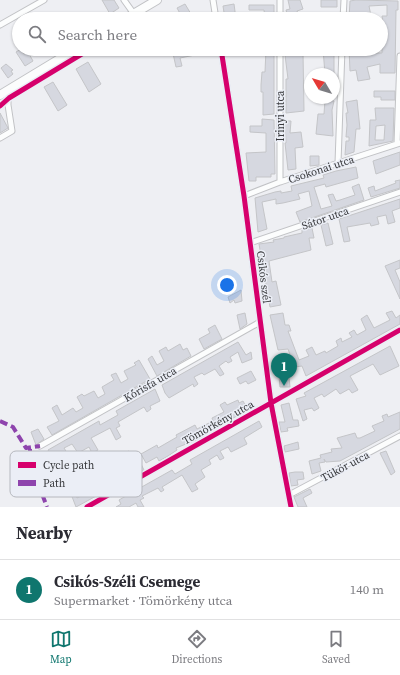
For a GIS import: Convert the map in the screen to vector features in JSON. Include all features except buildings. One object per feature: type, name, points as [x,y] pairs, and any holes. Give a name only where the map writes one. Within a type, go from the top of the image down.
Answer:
[{"type":"main road","points":[[137,12],[157,0]]},
{"type":"main road","points":[[0,95],[64,56]]},
{"type":"street","points":[[24,12],[44,0]]},
{"type":"street","points":[[124,0],[133,12]]},
{"type":"street","points":[[213,0],[215,12]]},
{"type":"street","points":[[280,0],[280,12]]},
{"type":"street","points":[[343,12],[344,0]]},
{"type":"street","points":[[0,26],[12,19]]},
{"type":"street","name":"Csikós szél","points":[[222,56],[244,196],[271,403],[291,507]]},
{"type":"street","name":"Irinyi utca","points":[[280,56],[280,182]]},
{"type":"street","points":[[338,163],[342,56]]},
{"type":"street","points":[[399,144],[400,56]]},
{"type":"street","points":[[0,138],[12,131],[8,105],[8,90]]},
{"type":"street","name":"Csokonai utca","points":[[244,196],[280,182],[399,144]]},
{"type":"street","name":"Sátor utca","points":[[250,243],[400,192]]},
{"type":"street","name":"Kőrisfa utca","points":[[40,446],[260,322]]},
{"type":"street","name":"Tömörkény utca","points":[[142,476],[400,330]]},
{"type":"street","name":"Tükör utca","points":[[289,495],[400,436]]},
{"type":"street","name":"Tömörkény utca","points":[[87,507],[105,497]]},
{"type":"marked path","points":[[0,421],[13,427],[26,448],[40,446]]},
{"type":"marked path","points":[[43,497],[47,507]]},
{"type":"cycle path","points":[[0,106],[9,98],[78,56]]},
{"type":"cycle path","points":[[222,56],[244,196],[271,403],[291,507]]},
{"type":"cycle path","points":[[142,476],[400,330]]},
{"type":"cycle path","points":[[87,507],[105,497]]},
{"type":"place","name":"Csikós-Széli Csemege","points":[[284,386]]}]
